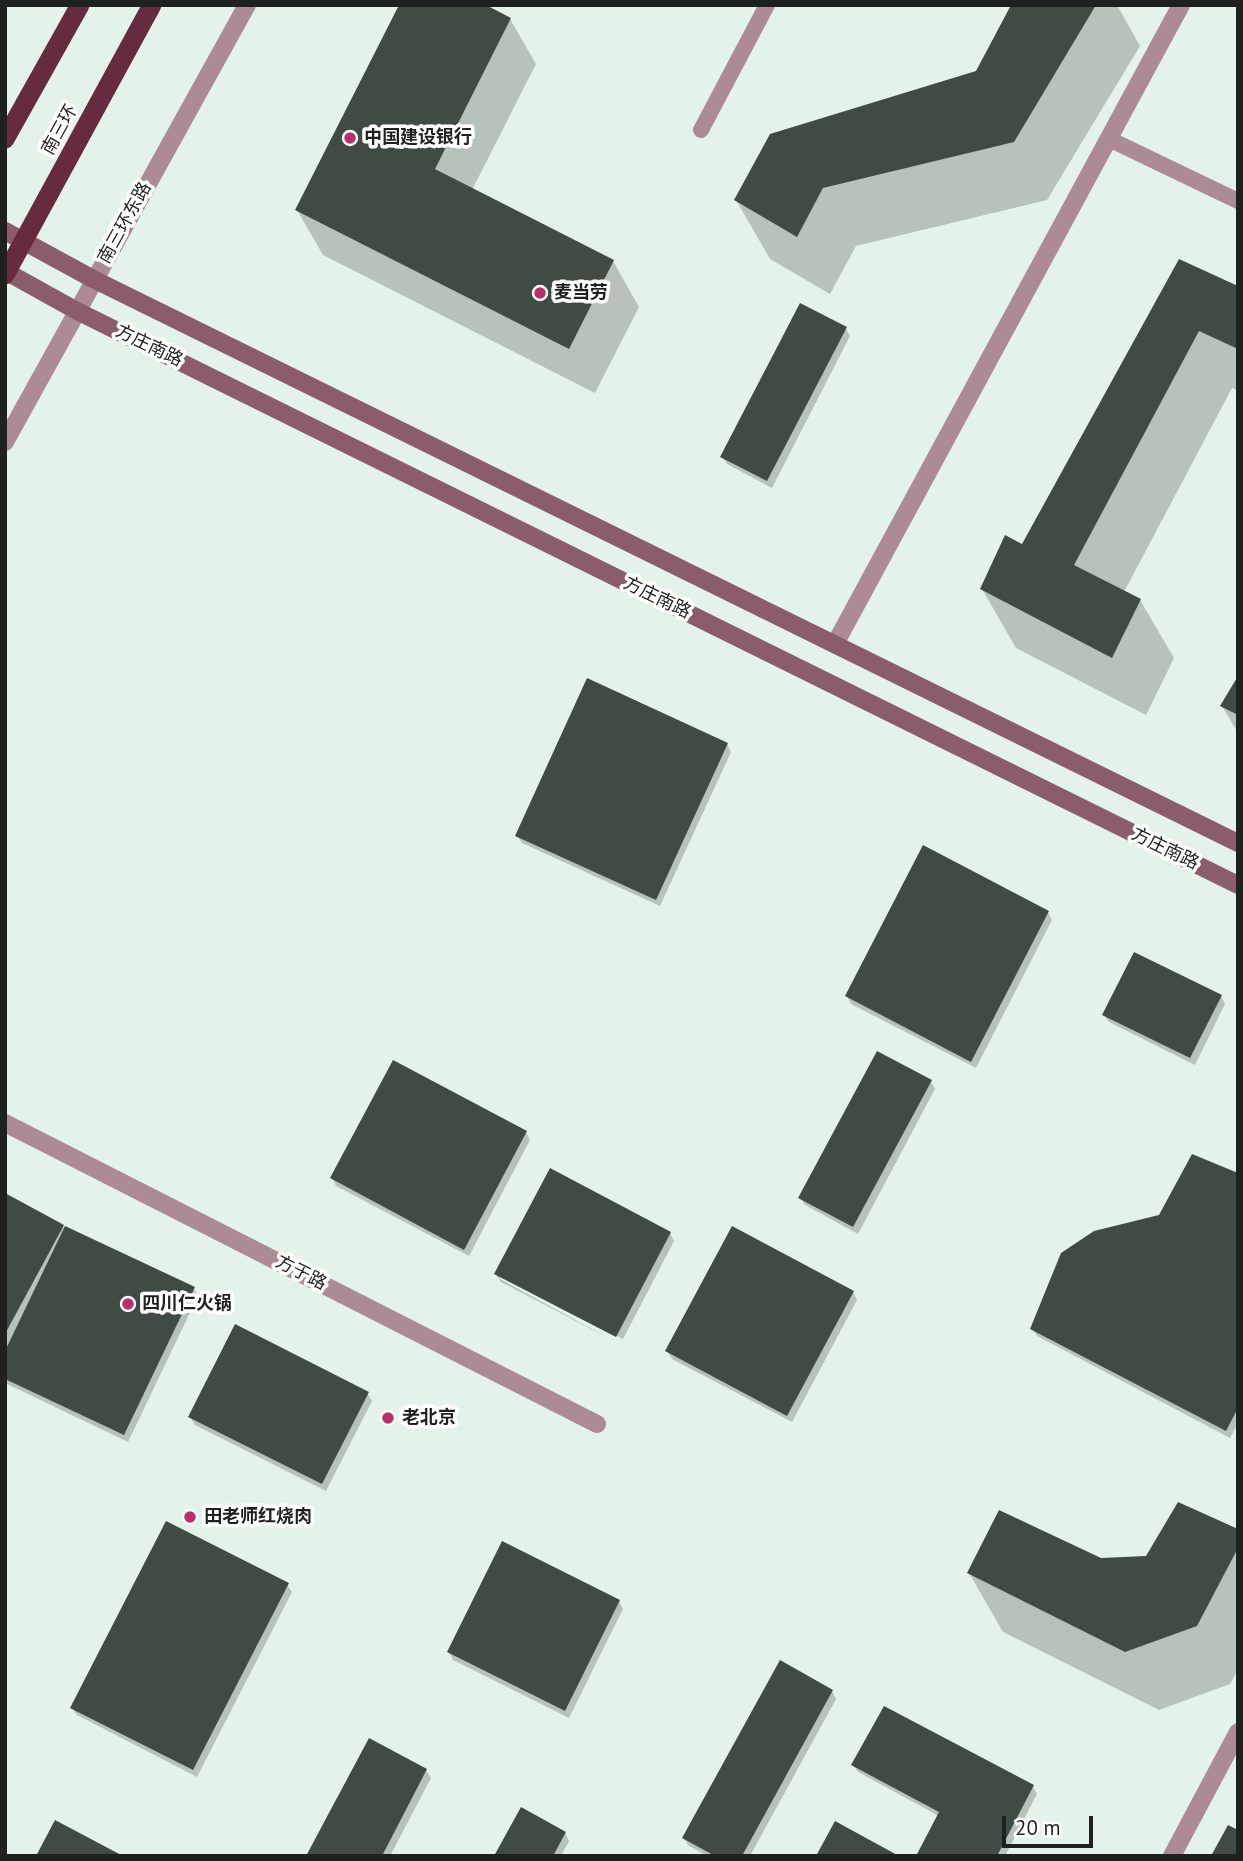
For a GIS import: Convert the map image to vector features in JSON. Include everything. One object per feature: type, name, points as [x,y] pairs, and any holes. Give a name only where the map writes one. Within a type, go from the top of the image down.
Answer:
[{"type":"highway","points":[[5,139],[80,5]]},
{"type":"highway","name":"南三环","points":[[5,273],[152,5]]},
{"type":"main road","name":"方庄南路","points":[[5,231],[93,279],[1238,843]]},
{"type":"main road","name":"方庄南路","points":[[5,273],[1238,885]]},
{"type":"street","name":"南三环东路","points":[[5,442],[247,5]]},
{"type":"street","points":[[835,644],[1181,5]]},
{"type":"street","name":"方于路","points":[[5,1123],[597,1424]]},
{"type":"street","points":[[1171,1856],[1231,1763],[1238,1732]]},
{"type":"lane","points":[[701,130],[767,5]]},
{"type":"lane","points":[[1109,139],[1238,201]]},
{"type":"building","points":[[399,5],[486,5],[511,18],[435,169],[614,260],[569,349],[295,210]]},
{"type":"building","points":[[1011,5],[1096,5],[1014,142],[823,188],[797,237],[734,200],[770,134],[976,71]]},
{"type":"building","points":[[1179,259],[1238,286],[1238,349],[1199,331],[1074,565],[1141,599],[1112,658],[980,589],[1005,535],[1022,544]]},
{"type":"building","points":[[800,303],[847,327],[767,481],[720,457]]},
{"type":"building","points":[[1238,676],[1238,715],[1220,706]]},
{"type":"building","points":[[587,678],[728,743],[656,900],[515,836]]},
{"type":"building","points":[[923,845],[1049,911],[971,1062],[845,996]]},
{"type":"building","points":[[1134,952],[1222,995],[1190,1058],[1102,1015]]},
{"type":"building","points":[[877,1051],[932,1080],[853,1227],[798,1198]]},
{"type":"building","points":[[393,1060],[527,1131],[464,1250],[330,1178]]},
{"type":"building","points":[[1192,1154],[1238,1173],[1238,1408],[1226,1431],[1030,1329],[1061,1253],[1094,1231],[1159,1215]]},
{"type":"building","points":[[550,1168],[671,1232],[616,1337],[494,1274]]},
{"type":"building","points":[[5,1193],[64,1225],[5,1334]]},
{"type":"building","points":[[65,1226],[195,1287],[124,1435],[5,1379],[5,1351]]},
{"type":"building","points":[[732,1226],[854,1291],[787,1416],[665,1351]]},
{"type":"building","points":[[235,1324],[369,1392],[322,1484],[188,1417]]},
{"type":"building","points":[[1178,1502],[1238,1529],[1238,1548],[1197,1626],[1125,1652],[967,1573],[999,1510],[1101,1558],[1146,1556]]},
{"type":"building","points":[[166,1521],[289,1583],[193,1770],[70,1708]]},
{"type":"building","points":[[502,1541],[620,1600],[565,1711],[447,1652]]},
{"type":"building","points":[[780,1660],[833,1690],[742,1856],[715,1856],[682,1838]]},
{"type":"building","points":[[884,1706],[1034,1785],[997,1856],[916,1856],[939,1812],[851,1765]]},
{"type":"building","points":[[369,1738],[427,1769],[382,1856],[306,1856]]},
{"type":"building","points":[[521,1807],[566,1832],[553,1856],[494,1856]]},
{"type":"building","points":[[55,1820],[123,1856],[36,1856]]},
{"type":"building","points":[[835,1821],[899,1856],[816,1856]]},
{"type":"building","points":[[1228,1825],[1238,1830],[1238,1856],[1211,1856]]},
{"type":"place","name":"中国建设银行","points":[[350,138]]},
{"type":"place","name":"麦当劳","points":[[540,293]]},
{"type":"place","name":"四川仁火锅","points":[[128,1304]]},
{"type":"place","name":"老北京","points":[[388,1418]]},
{"type":"place","name":"田老师红烧肉","points":[[190,1517]]}]
